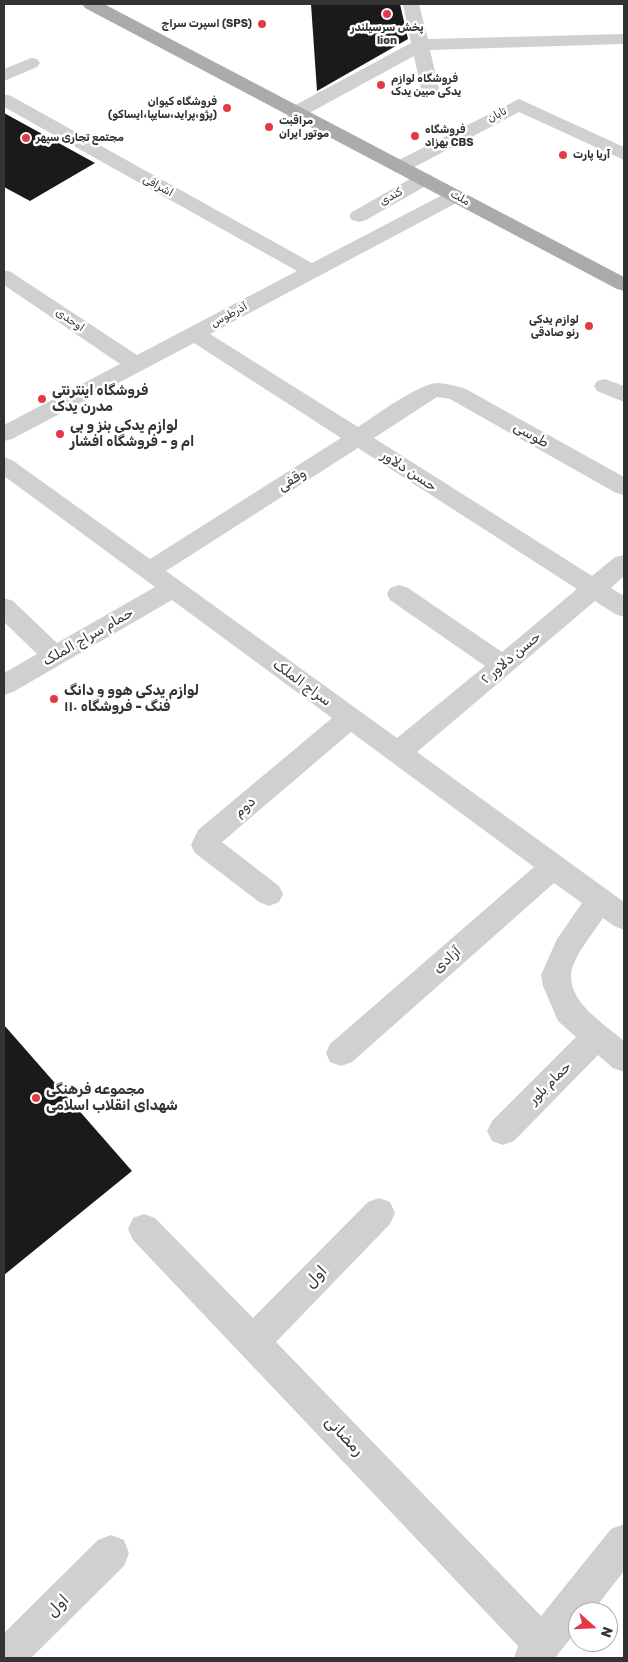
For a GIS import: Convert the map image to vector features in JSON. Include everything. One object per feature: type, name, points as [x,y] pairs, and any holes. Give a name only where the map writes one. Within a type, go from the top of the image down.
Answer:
[{"type":"main road","name":"ملت","points":[[91,4],[624,286]]},
{"type":"street","points":[[412,4],[430,89]]},
{"type":"street","points":[[295,113],[420,45],[624,39]]},
{"type":"street","points":[[4,76],[31,63]]},
{"type":"street","name":"اشراقی","points":[[4,100],[312,271]]},
{"type":"street","name":"تابان","points":[[400,167],[519,105],[624,154]]},
{"type":"street","name":"کندی","points":[[359,216],[424,179]]},
{"type":"street","name":"آذرطوس","points":[[4,434],[455,196]]},
{"type":"street","name":"اوحدی","points":[[4,276],[136,364]]},
{"type":"street","name":"حسن دلاور","points":[[194,334],[624,608]]},
{"type":"street","name":"وقفی","points":[[149,571],[429,392],[436,390]]},
{"type":"street","name":"طوسی","points":[[436,390],[456,392],[624,487]]},
{"type":"street","name":"سراج الملک","points":[[4,465],[624,918]]},
{"type":"street","name":"حسن دلاور ۲","points":[[398,753],[624,563]]},
{"type":"street","name":"حمام سراج الملک","points":[[4,685],[173,588]]},
{"type":"street","points":[[399,594],[502,664]]},
{"type":"street","points":[[4,607],[55,656]]},
{"type":"street","name":"دوم","points":[[270,894],[205,845],[208,838],[350,718]]},
{"type":"street","name":"آزادی","points":[[341,1053],[553,867]]},
{"type":"street","points":[[600,900],[567,948],[556,975],[558,986],[569,1012],[624,1059]]},
{"type":"street","name":"حمام بلور","points":[[503,1131],[597,1036]]},
{"type":"street","name":"اول","points":[[253,1342],[379,1212]]},
{"type":"street","name":"رمضانی","points":[[144,1229],[253,1342],[537,1651]]},
{"type":"street","points":[[537,1651],[624,1542]]},
{"type":"street","name":"اول","points":[[5,1658],[111,1553]]},
{"type":"building","points":[[311,4],[400,4],[408,39],[317,91]]},
{"type":"building","name":"مجتمع تجاری سپهر","points":[[4,113],[95,163],[30,201],[4,187]]},
{"type":"building","name":"مجموعه فرهنگی شهدای انقلاب اسلامی","points":[[4,1025],[132,1171],[4,1275]]},
{"type":"place","name":"پخش سرسیلندر lion","points":[[387,14]]},
{"type":"place","name":"اسپرت سراج (SPS)","points":[[262,24]]},
{"type":"place","name":"فروشگاه لوازم یدکی مبین یدک","points":[[381,85]]},
{"type":"place","name":"فروشگاه کیوان (پژو،پراید،سایپا،ایساکو)","points":[[227,108]]},
{"type":"place","name":"مراقبت موتور ایران","points":[[269,127]]},
{"type":"place","name":"فروشگاه بهزاد CBS","points":[[415,136]]},
{"type":"place","name":"مجتمع تجاری سپهر","points":[[26,138]]},
{"type":"place","name":"آریا پارت","points":[[563,155]]},
{"type":"place","name":"لوازم یدکی رنو صادقی","points":[[589,326]]},
{"type":"place","name":"فروشگاه اینترنتی مدرن یدک","points":[[42,399]]},
{"type":"place","name":"لوازم یدکی بنز و بی ام و - فروشگاه افشار","points":[[60,434]]},
{"type":"place","name":"لوازم یدکی هوو و دانگ فنگ - فروشگاه ۱۱۰","points":[[54,699]]},
{"type":"place","name":"مجموعه فرهنگی شهدای انقلاب اسلامی","points":[[36,1098]]}]
